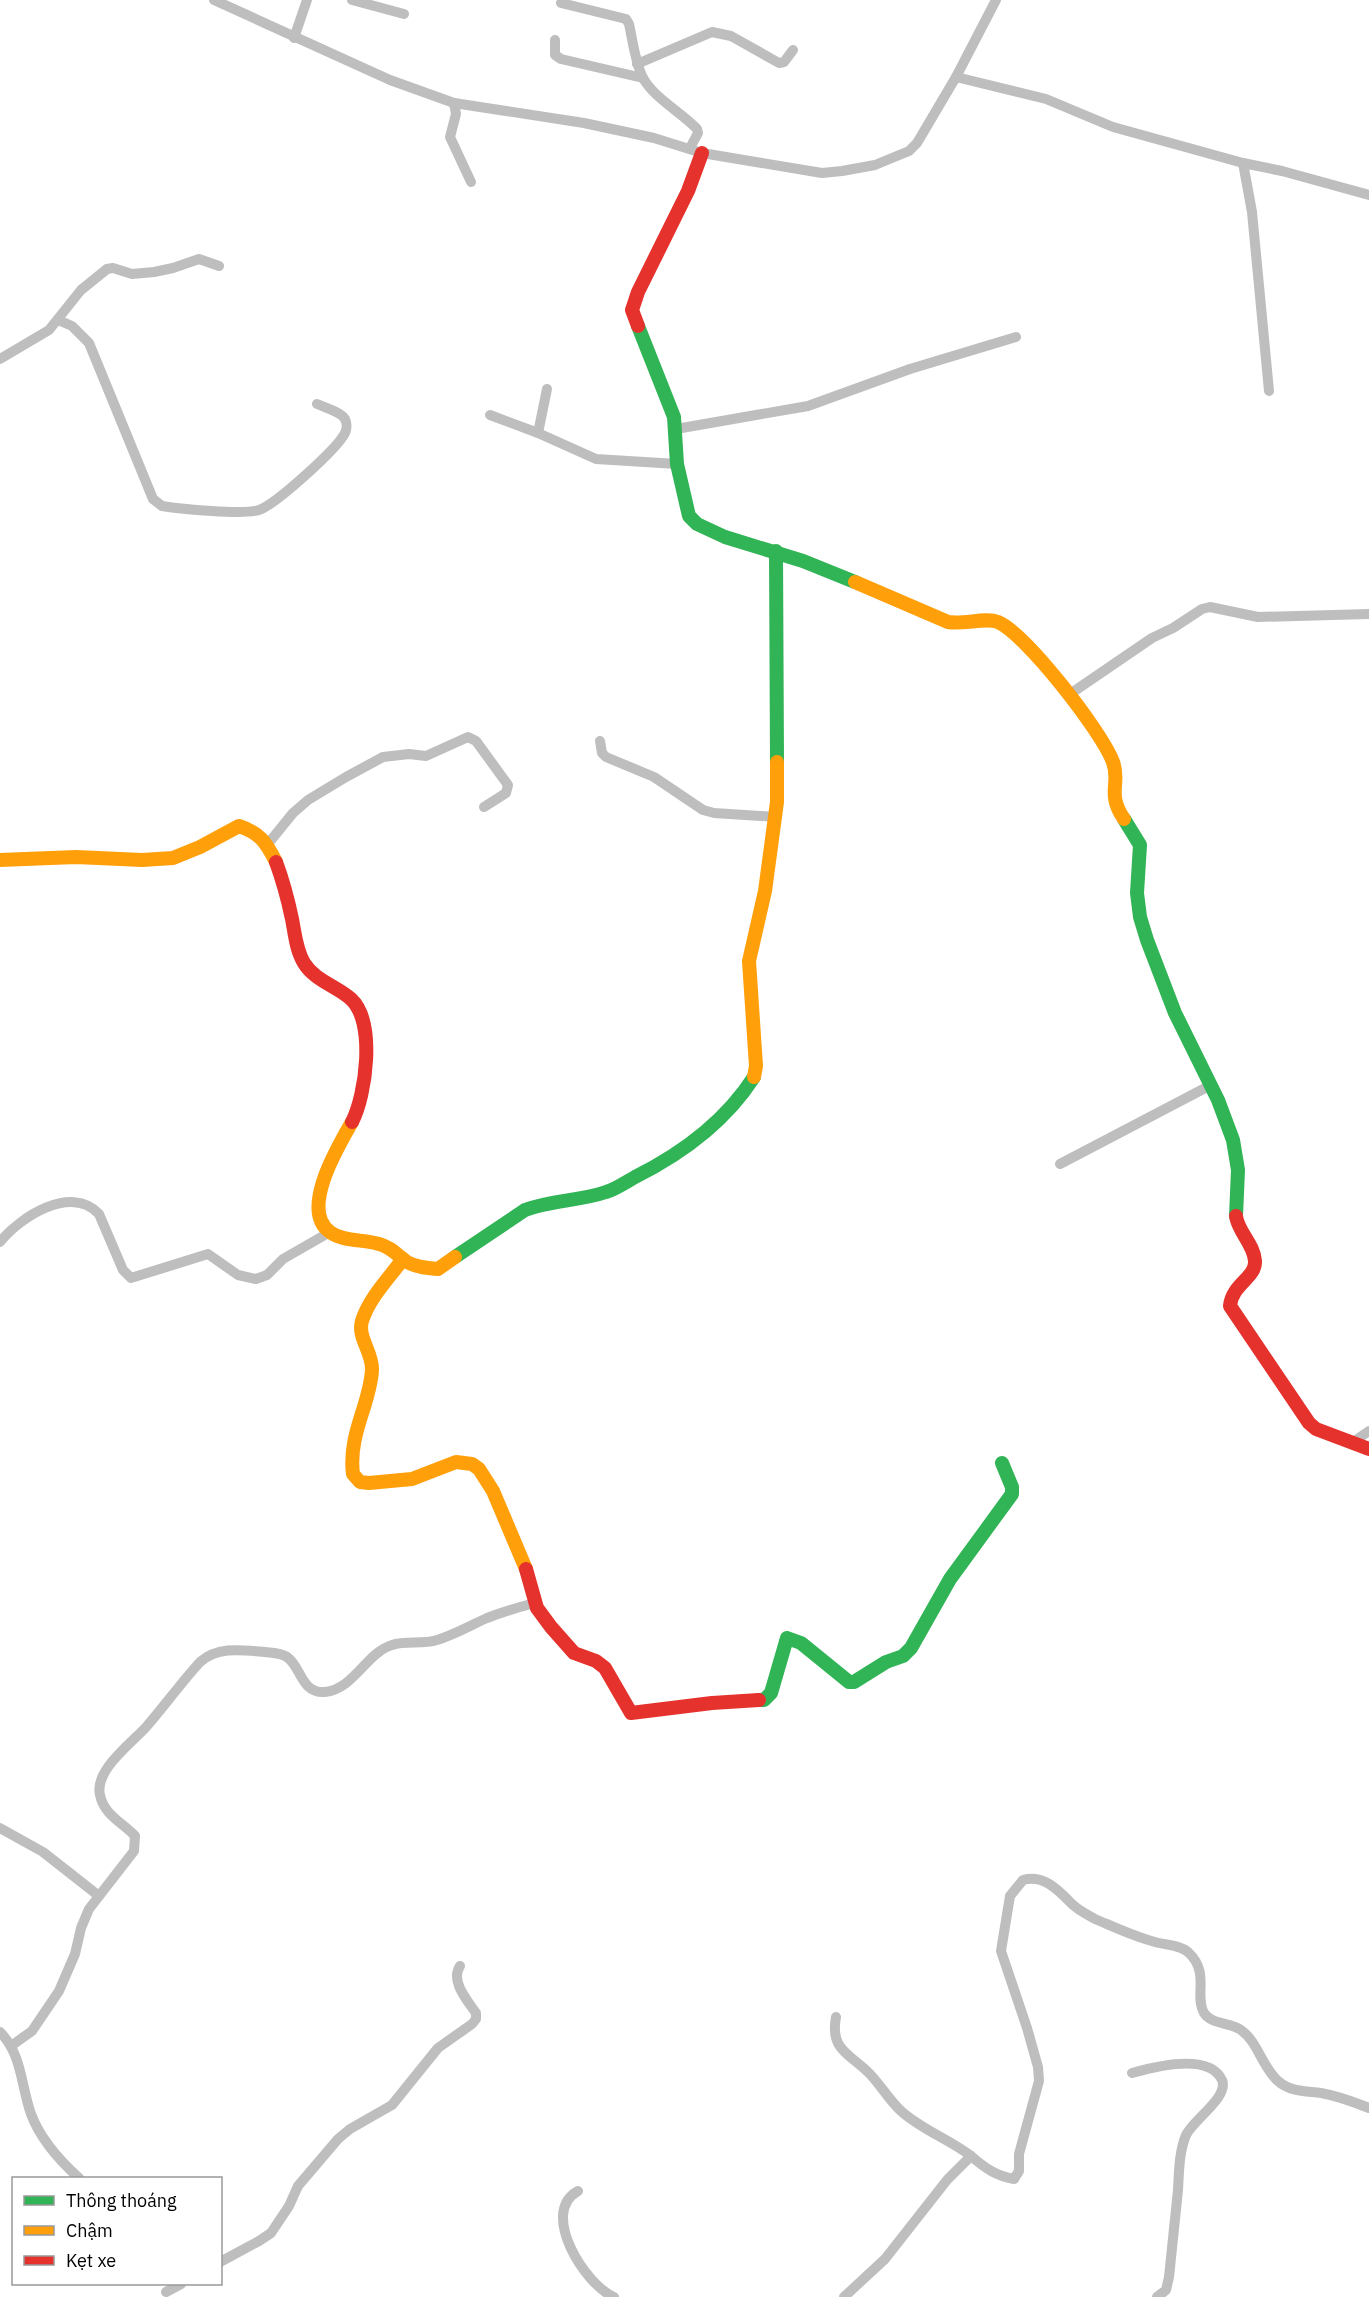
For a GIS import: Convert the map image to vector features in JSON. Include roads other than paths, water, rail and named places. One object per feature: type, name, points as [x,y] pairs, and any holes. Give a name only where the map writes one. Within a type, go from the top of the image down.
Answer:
[{"type":"street","points":[[214,0],[390,80],[454,103],[584,123],[696,151],[822,173],[875,165],[909,151],[917,143],[956,77],[996,0]]},
{"type":"street","points":[[294,38],[307,0]]},
{"type":"street","points":[[352,0],[404,14]]},
{"type":"street","points":[[561,3],[626,19],[637,64],[644,78],[662,99],[697,129],[696,151],[688,191],[638,292],[632,310],[671,406],[676,429],[677,464],[687,509],[694,523],[730,538],[776,551],[830,571],[948,622],[958,625],[999,622],[1030,650],[1070,694],[1114,763],[1113,788],[1117,807],[1137,839],[1141,850],[1137,878],[1140,915],[1185,1035],[1211,1085],[1233,1139],[1239,1164],[1236,1217],[1239,1230],[1254,1255],[1255,1264],[1252,1273],[1232,1290],[1230,1306],[1309,1423],[1316,1429],[1369,1449]]},
{"type":"street","points":[[637,64],[712,32],[731,36],[779,63],[784,62],[793,50]]},
{"type":"street","points":[[555,40],[555,55],[561,59],[644,78]]},
{"type":"street","points":[[956,77],[1046,99],[1113,127],[1369,195]]},
{"type":"street","points":[[454,103],[456,114],[450,137],[471,182]]},
{"type":"street","points":[[1243,163],[1252,212],[1269,391]]},
{"type":"street","points":[[0,358],[49,330],[81,290],[107,269],[113,268],[132,274],[154,272],[199,259],[219,266]]},
{"type":"street","points":[[58,320],[72,326],[89,342],[153,500],[162,506],[239,512],[267,506],[324,457],[344,434],[346,422],[344,417],[317,404]]},
{"type":"street","points":[[676,429],[808,406],[910,369],[1016,337]]},
{"type":"street","points":[[538,433],[547,389]]},
{"type":"street","points":[[490,416],[538,433],[596,459],[677,464]]},
{"type":"street","points":[[0,860],[76,857],[142,860],[173,858],[200,847],[239,826],[249,829],[267,845],[285,890],[300,956],[306,967],[355,1003],[362,1016],[364,1066],[360,1106],[330,1160],[318,1208],[320,1219],[330,1232],[385,1246],[398,1253],[403,1259],[419,1266],[438,1269],[525,1210],[553,1202],[591,1196],[615,1188],[667,1161],[692,1143],[729,1110],[754,1077],[756,1066],[749,961],[765,891],[776,817],[776,551]]},
{"type":"street","points":[[1070,694],[1152,638],[1173,628],[1202,609],[1210,607],[1258,617],[1369,614]]},
{"type":"street","points":[[267,845],[308,800],[383,757],[409,754],[426,756],[468,737],[476,741],[508,785],[506,793],[484,807]]},
{"type":"street","points":[[600,741],[602,753],[606,757],[654,777],[703,810],[714,813],[776,817]]},
{"type":"street","points":[[1060,1164],[1211,1085]]},
{"type":"street","points":[[0,1242],[25,1219],[43,1210],[65,1202],[81,1203],[94,1208],[99,1214],[123,1269],[131,1278],[208,1254],[238,1275],[256,1279],[267,1275],[283,1259],[330,1232]]},
{"type":"street","points":[[403,1259],[361,1323],[361,1330],[372,1360],[373,1372],[354,1438],[352,1472],[359,1482],[365,1484],[417,1478],[455,1463],[467,1461],[477,1467],[490,1485],[505,1519],[539,1611],[574,1653],[598,1663],[608,1672],[629,1710],[635,1714],[712,1703],[764,1700],[771,1693],[787,1638],[801,1643],[844,1679],[854,1682],[886,1662],[903,1656],[916,1641],[950,1578],[1012,1494],[1012,1487],[1002,1463]]},
{"type":"street","points":[[1353,1442],[1369,1431]]},
{"type":"street","points":[[11,2046],[32,2031],[59,1991],[75,1954],[81,1928],[89,1909],[134,1851],[136,1840],[131,1832],[108,1812],[102,1802],[99,1786],[102,1779],[115,1758],[146,1727],[171,1695],[207,1656],[230,1650],[284,1656],[292,1661],[300,1678],[309,1686],[314,1690],[325,1692],[342,1685],[373,1657],[391,1645],[438,1640],[489,1618],[535,1603]]},
{"type":"street","points":[[0,1828],[43,1852],[99,1896]]},
{"type":"street","points":[[836,2017],[833,2031],[836,2042],[868,2073],[900,2111],[926,2129],[955,2144],[990,2172],[1007,2178],[1016,2178],[1019,2171],[1019,2154],[1039,2081],[1038,2067],[1027,2028],[1001,1951],[1010,1896],[1023,1880],[1029,1878],[1053,1886],[1062,1892],[1074,1906],[1095,1918],[1154,1942],[1188,1952],[1198,1966],[1202,1982],[1201,2003],[1205,2013],[1212,2019],[1242,2030],[1251,2040],[1268,2070],[1279,2082],[1289,2088],[1342,2098],[1369,2108]]},
{"type":"street","points":[[222,2261],[270,2233],[289,2206],[298,2186],[338,2139],[350,2128],[392,2105],[438,2048],[472,2024],[476,2019],[476,2013],[457,1980],[460,1966]]},
{"type":"street","points":[[0,2032],[11,2046],[32,2117],[46,2142],[78,2177]]},
{"type":"street","points":[[1132,2073],[1163,2065],[1203,2066],[1215,2072],[1222,2079],[1224,2089],[1220,2097],[1198,2118],[1185,2137],[1180,2160],[1169,2277],[1166,2290],[1157,2297]]},
{"type":"street","points":[[844,2297],[885,2259],[946,2180],[972,2156]]},
{"type":"street","points":[[578,2192],[571,2195],[563,2207],[562,2220],[569,2246],[587,2274],[614,2297]]}]
